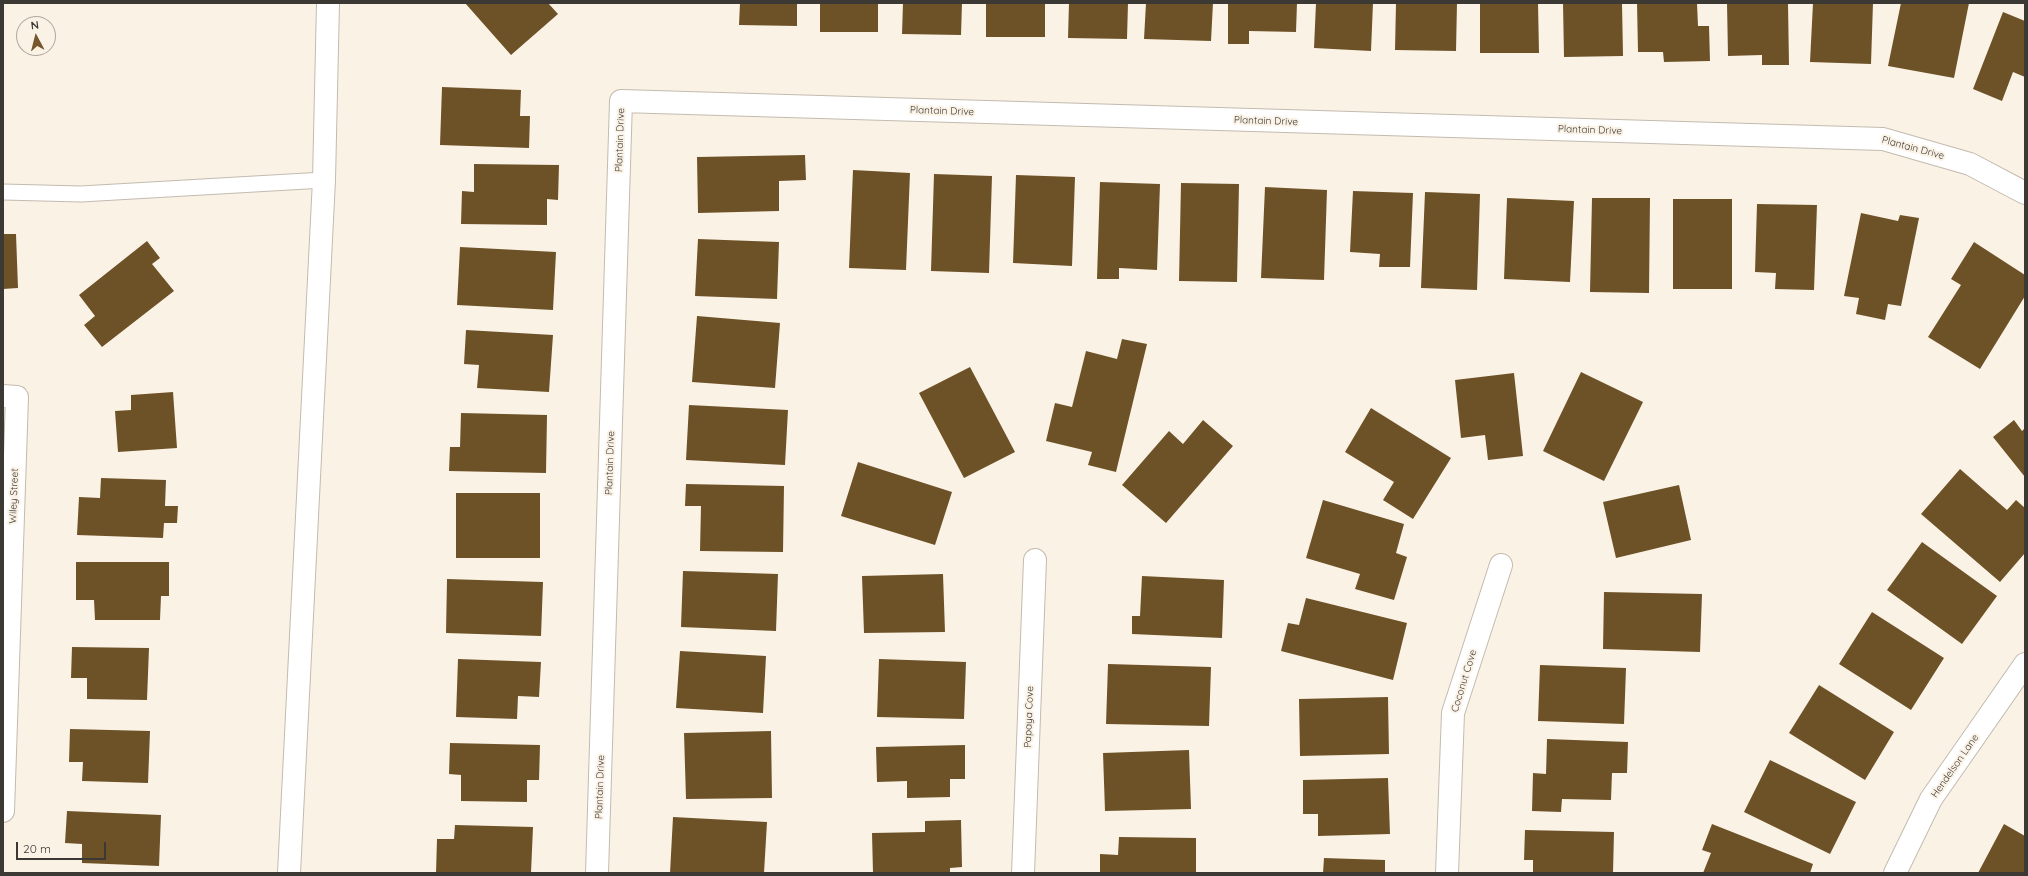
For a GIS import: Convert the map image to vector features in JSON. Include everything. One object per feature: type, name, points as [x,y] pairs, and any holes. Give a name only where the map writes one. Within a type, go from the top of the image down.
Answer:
[{"type":"street","points":[[289,873],[324,180],[328,3]]},
{"type":"street","name":"Plantain Drive","points":[[597,873],[621,101],[1883,139],[1970,164],[2025,193]]},
{"type":"street","name":"Wiley Street","points":[[3,811],[10,396]]},
{"type":"street","name":"Papaya Cove","points":[[1023,873],[1035,560]]},
{"type":"street","name":"Coconut Cove","points":[[1447,873],[1453,713],[1501,565]]},
{"type":"street","name":"Hendelson Lane","points":[[1895,873],[1931,799],[2025,664]]},
{"type":"lane","points":[[3,192],[81,194],[324,180]]},
{"type":"building","points":[[465,3],[548,3],[558,14],[511,55]]},
{"type":"building","points":[[740,3],[797,3],[797,26],[739,25]]},
{"type":"building","points":[[820,3],[878,3],[878,32],[820,32]]},
{"type":"building","points":[[903,3],[962,3],[961,35],[902,34]]},
{"type":"building","points":[[986,3],[1045,3],[1045,37],[986,37]]},
{"type":"building","points":[[1069,3],[1128,3],[1127,39],[1068,38]]},
{"type":"building","points":[[1146,3],[1213,3],[1211,41],[1144,39]]},
{"type":"building","points":[[1228,3],[1297,3],[1296,32],[1249,31],[1249,44],[1228,44]]},
{"type":"building","points":[[1316,3],[1373,3],[1371,51],[1314,48]]},
{"type":"building","points":[[1396,3],[1457,3],[1456,51],[1395,50]]},
{"type":"building","points":[[1480,3],[1538,3],[1539,53],[1480,53]]},
{"type":"building","points":[[1563,3],[1622,3],[1623,56],[1564,57]]},
{"type":"building","points":[[1637,3],[1697,3],[1698,26],[1709,26],[1710,61],[1664,62],[1663,52],[1638,52]]},
{"type":"building","points":[[1727,3],[1788,3],[1789,65],[1762,65],[1762,55],[1728,56]]},
{"type":"building","points":[[1813,3],[1873,3],[1871,64],[1810,62]]},
{"type":"building","points":[[1901,3],[1969,3],[1954,78],[1888,66]]},
{"type":"building","points":[[2003,12],[2025,21],[2025,77],[2013,72],[2002,101],[1973,89]]},
{"type":"building","points":[[442,87],[521,90],[520,116],[530,116],[529,148],[440,145]]},
{"type":"building","points":[[805,155],[806,180],[779,181],[779,211],[698,213],[697,157]]},
{"type":"building","points":[[474,164],[559,165],[558,200],[547,199],[547,225],[461,224],[462,191],[474,192]]},
{"type":"building","points":[[853,170],[910,173],[906,270],[849,268]]},
{"type":"building","points":[[934,174],[992,176],[989,273],[931,271]]},
{"type":"building","points":[[1016,175],[1075,177],[1072,266],[1013,263]]},
{"type":"building","points":[[1100,182],[1160,184],[1157,270],[1119,268],[1119,279],[1097,279]]},
{"type":"building","points":[[1181,183],[1239,184],[1237,282],[1179,281]]},
{"type":"building","points":[[1265,187],[1327,190],[1324,280],[1261,278]]},
{"type":"building","points":[[1353,191],[1413,193],[1410,267],[1379,267],[1380,254],[1350,252]]},
{"type":"building","points":[[1425,192],[1480,194],[1477,290],[1421,288]]},
{"type":"building","points":[[1507,198],[1574,201],[1570,282],[1504,279]]},
{"type":"building","points":[[1592,198],[1650,198],[1649,293],[1590,292]]},
{"type":"building","points":[[1673,199],[1732,199],[1732,289],[1673,289]]},
{"type":"building","points":[[1757,204],[1817,205],[1814,290],[1775,289],[1776,273],[1755,272]]},
{"type":"building","points":[[1861,213],[1898,221],[1900,215],[1919,218],[1901,306],[1888,304],[1885,320],[1856,314],[1859,298],[1844,296]]},
{"type":"building","points":[[3,234],[16,234],[18,288],[3,289]]},
{"type":"building","points":[[698,239],[779,242],[777,299],[695,296]]},
{"type":"building","points":[[147,241],[160,258],[152,264],[174,291],[102,347],[84,325],[95,316],[79,295]]},
{"type":"building","points":[[1974,242],[2025,275],[2025,296],[1980,369],[1928,337],[1961,285],[1951,279]]},
{"type":"building","points":[[460,247],[556,252],[553,310],[457,305]]},
{"type":"building","points":[[697,316],[780,323],[775,388],[692,382]]},
{"type":"building","points":[[466,330],[553,335],[549,392],[477,388],[479,365],[464,364]]},
{"type":"building","points":[[1122,339],[1147,344],[1116,472],[1088,465],[1092,452],[1046,441],[1055,403],[1072,407],[1086,351],[1117,359]]},
{"type":"building","points":[[970,367],[1015,452],[964,478],[919,393]]},
{"type":"building","points":[[1581,372],[1643,402],[1604,481],[1543,451]]},
{"type":"building","points":[[1514,373],[1523,456],[1488,460],[1485,435],[1461,438],[1455,380]]},
{"type":"building","points":[[173,392],[177,448],[118,452],[115,411],[131,410],[131,395]]},
{"type":"building","points":[[689,405],[788,410],[785,465],[686,460]]},
{"type":"building","points":[[1371,408],[1451,458],[1413,519],[1383,500],[1394,482],[1345,452]]},
{"type":"building","points":[[461,413],[547,415],[546,473],[449,471],[450,447],[460,447]]},
{"type":"building","points":[[1203,420],[1233,446],[1166,523],[1122,485],[1169,431],[1183,444]]},
{"type":"building","points":[[2014,420],[2022,431],[2025,428],[2025,477],[1993,437]]},
{"type":"building","points":[[858,462],[952,492],[935,545],[841,516]]},
{"type":"building","points":[[1960,469],[2007,510],[2016,500],[2025,508],[2025,553],[2000,582],[1921,514]]},
{"type":"building","points":[[101,478],[166,480],[165,506],[178,506],[177,523],[164,523],[163,538],[77,535],[79,497],[100,498]]},
{"type":"building","points":[[686,484],[784,486],[783,552],[700,551],[701,506],[685,506]]},
{"type":"building","points":[[1679,485],[1691,540],[1616,558],[1603,502]]},
{"type":"building","points":[[456,493],[540,493],[540,558],[456,558]]},
{"type":"building","points":[[1323,500],[1404,524],[1396,553],[1407,557],[1394,600],[1355,589],[1360,574],[1306,558]]},
{"type":"building","points":[[1922,542],[1997,596],[1962,644],[1887,590]]},
{"type":"building","points":[[76,562],[169,562],[169,596],[161,596],[160,620],[95,620],[94,600],[76,600]]},
{"type":"building","points":[[683,571],[778,574],[776,631],[681,627]]},
{"type":"building","points":[[943,574],[945,632],[864,633],[862,576]]},
{"type":"building","points":[[1142,576],[1224,580],[1222,638],[1132,634],[1132,616],[1140,616]]},
{"type":"building","points":[[447,579],[543,582],[541,636],[446,633]]},
{"type":"building","points":[[1604,592],[1702,594],[1700,652],[1603,649]]},
{"type":"building","points":[[1306,598],[1407,623],[1393,680],[1281,651],[1288,623],[1299,625]]},
{"type":"building","points":[[1872,612],[1944,658],[1911,710],[1839,664]]},
{"type":"building","points":[[72,647],[149,648],[147,700],[87,699],[87,678],[71,678]]},
{"type":"building","points":[[680,651],[766,656],[763,713],[676,708]]},
{"type":"building","points":[[458,659],[541,662],[539,697],[518,696],[517,719],[456,717]]},
{"type":"building","points":[[879,659],[966,662],[964,719],[877,717]]},
{"type":"building","points":[[1108,664],[1211,667],[1209,726],[1106,724]]},
{"type":"building","points":[[1540,665],[1626,668],[1624,724],[1538,721]]},
{"type":"building","points":[[1819,685],[1894,732],[1865,780],[1789,733]]},
{"type":"building","points":[[1388,697],[1389,754],[1300,756],[1299,699]]},
{"type":"building","points":[[70,729],[150,731],[148,783],[82,781],[83,762],[69,762]]},
{"type":"building","points":[[771,731],[772,798],[686,799],[684,733]]},
{"type":"building","points":[[1547,739],[1628,742],[1627,773],[1612,773],[1611,800],[1562,799],[1561,812],[1532,811],[1533,773],[1546,774]]},
{"type":"building","points":[[450,743],[540,745],[539,780],[527,780],[527,802],[461,801],[461,775],[449,774]]},
{"type":"building","points":[[965,745],[965,779],[950,779],[950,797],[907,798],[907,781],[877,782],[876,747]]},
{"type":"building","points":[[1189,750],[1191,809],[1105,811],[1103,753]]},
{"type":"building","points":[[1770,760],[1856,802],[1830,854],[1744,812]]},
{"type":"building","points":[[1388,778],[1390,834],[1318,836],[1318,814],[1303,814],[1303,780]]},
{"type":"building","points":[[67,811],[161,815],[159,866],[82,863],[82,844],[65,843]]},
{"type":"building","points":[[673,817],[767,822],[764,873],[670,873]]},
{"type":"building","points":[[961,820],[962,867],[950,868],[950,873],[873,873],[872,833],[925,832],[925,821]]},
{"type":"building","points":[[1712,824],[1813,864],[1810,873],[1703,873],[1711,853],[1702,850]]},
{"type":"building","points":[[2004,824],[2025,836],[2025,873],[1978,873]]},
{"type":"building","points":[[455,825],[533,827],[531,873],[436,873],[437,839],[454,839]]},
{"type":"building","points":[[1525,830],[1614,832],[1613,873],[1533,873],[1533,860],[1524,860]]},
{"type":"building","points":[[1119,837],[1196,838],[1196,873],[1100,873],[1100,854],[1118,855]]},
{"type":"building","points":[[1324,858],[1385,860],[1385,873],[1323,873]]}]
